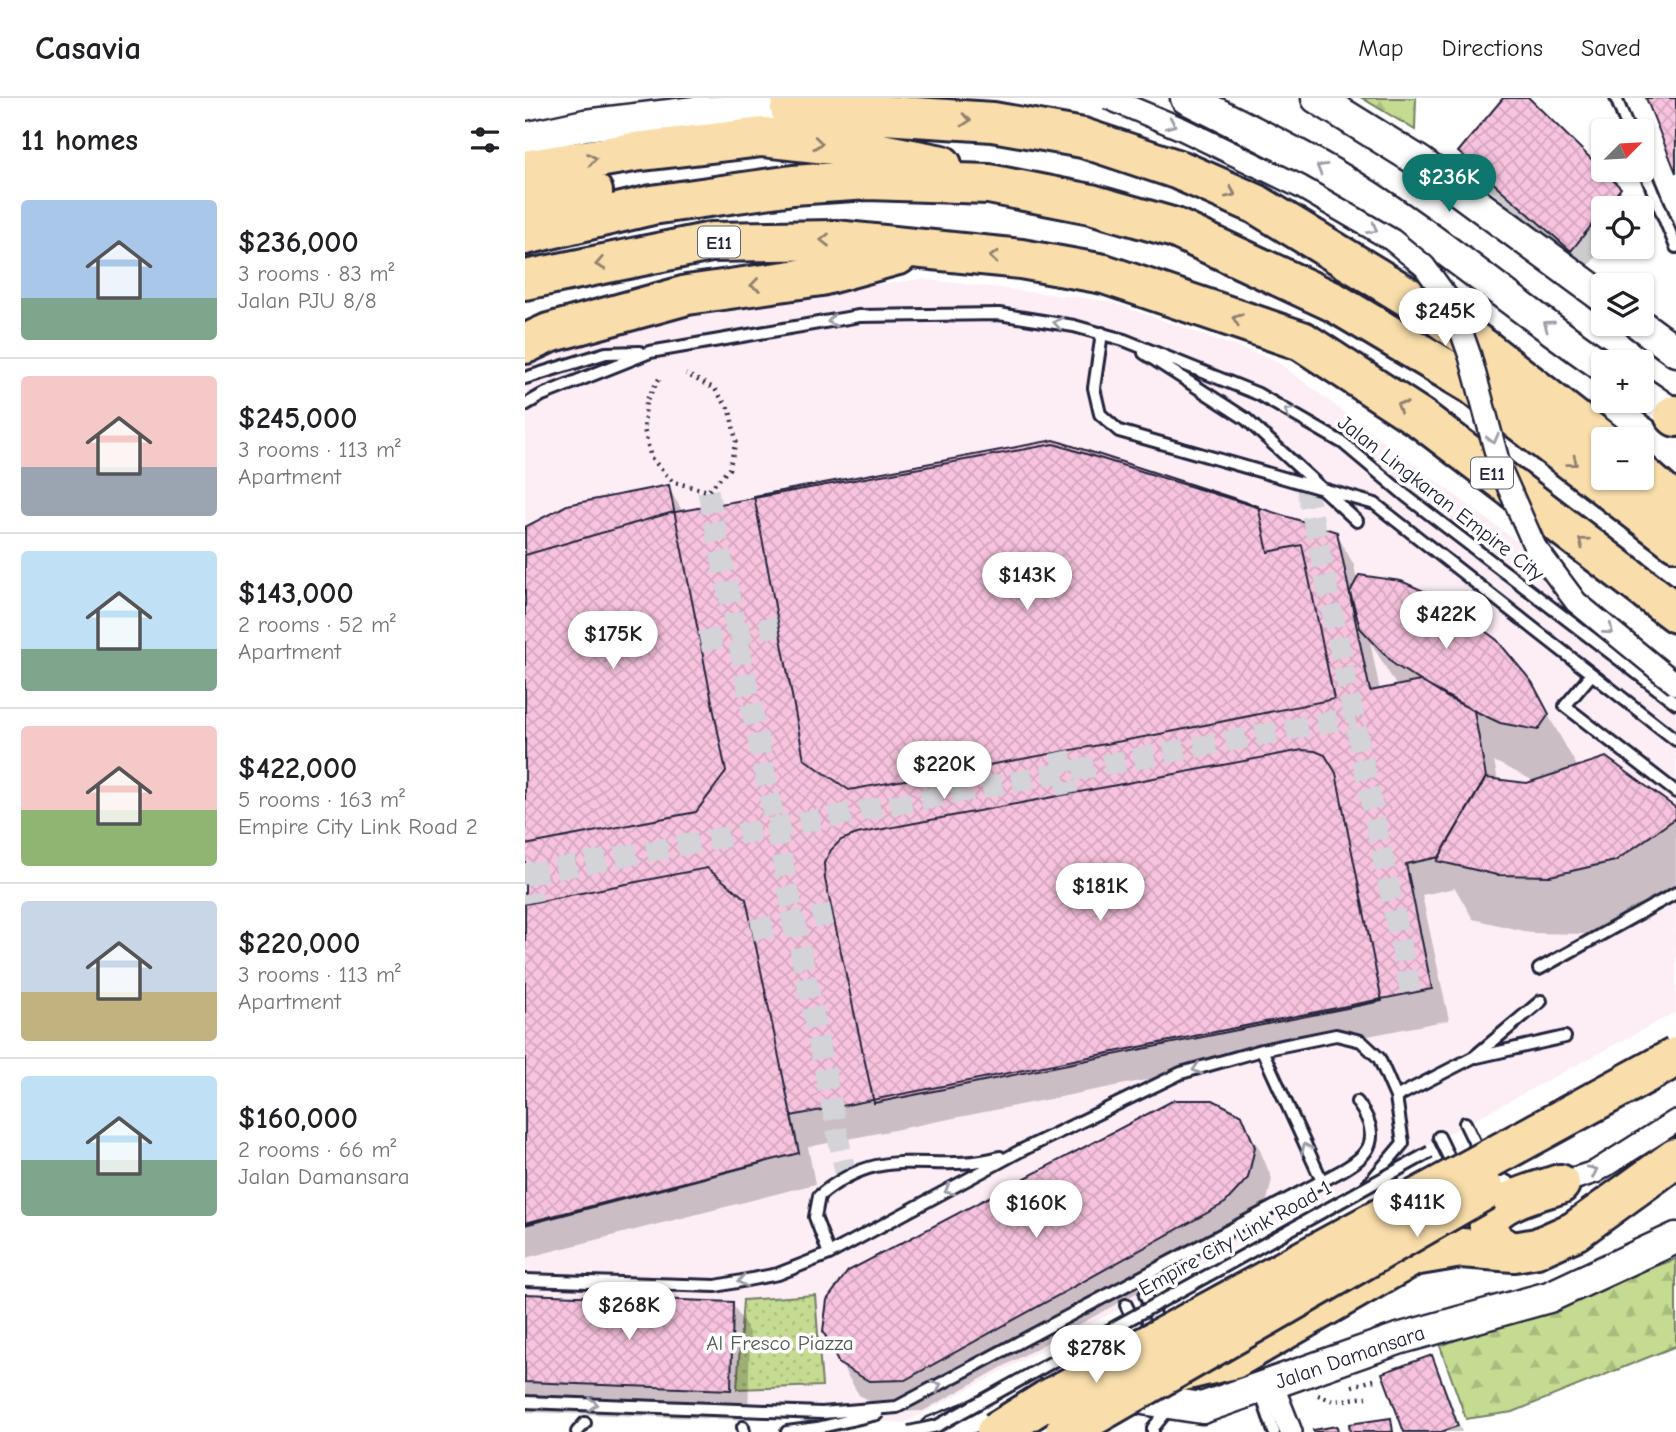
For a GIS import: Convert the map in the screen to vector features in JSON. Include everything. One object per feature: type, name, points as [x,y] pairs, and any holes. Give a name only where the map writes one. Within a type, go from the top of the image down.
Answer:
[{"type":"highway","points":[[790,109],[993,122],[1083,138],[1179,170],[1256,204],[1428,309],[1487,351],[1591,433]]},
{"type":"highway","points":[[525,170],[634,152],[762,137],[845,146],[933,162],[989,184]]},
{"type":"highway","points":[[525,207],[616,187],[691,179],[793,185]]},
{"type":"highway","name":"E11","points":[[525,235],[652,205],[793,185],[868,180],[989,184],[1091,204],[1175,228],[1334,302],[1473,385],[1676,541]]},
{"type":"highway","name":"E11","points":[[525,280],[711,242],[835,240],[1021,260],[1104,274],[1302,341],[1423,420],[1676,613]]},
{"type":"highway","points":[[525,344],[549,333],[687,295],[821,275],[917,250]]},
{"type":"highway","points":[[1654,483],[1676,499]]},
{"type":"highway","points":[[1654,485],[1676,505]]},
{"type":"highway","points":[[996,1432],[1047,1400],[1676,1057]]},
{"type":"highway","points":[[1065,1432],[1676,1082]]},
{"type":"highway","points":[[1100,1393],[1234,1359],[1413,1256],[1461,1248],[1514,1252],[1537,1248],[1575,1231],[1676,1158]]},
{"type":"highway","points":[[1514,1252],[1500,1246],[1492,1238],[1487,1226],[1491,1214],[1514,1200],[1560,1184]]},
{"type":"street","points":[[525,138],[585,125],[695,111],[790,109],[852,98]]},
{"type":"street","points":[[1108,98],[1182,129],[1301,187],[1392,240],[1424,266],[1451,303],[1470,356],[1500,468],[1535,547],[1576,602],[1676,684]]},
{"type":"street","points":[[1186,98],[1288,149],[1353,186],[1591,357]]},
{"type":"street","points":[[1317,98],[1420,162],[1591,288]]},
{"type":"street","points":[[1654,335],[1676,351]]},
{"type":"street","points":[[1654,401],[1675,416]]},
{"type":"street","points":[[934,1432],[1032,1393],[1151,1334],[1419,1216],[1456,1194],[1463,1200],[1560,1184],[1595,1172],[1676,1121]]},
{"type":"street","name":"Jalan Damansara","points":[[1100,1393],[1202,1408],[1398,1339],[1549,1297],[1676,1238]]},
{"type":"street","points":[[1265,1386],[1291,1432]]},
{"type":"street","points":[[1021,1432],[1100,1393]]},
{"type":"lane","points":[[1616,98],[1624,119]]},
{"type":"lane","points":[[1649,182],[1676,247]]},
{"type":"lane","name":"Jalan Lingkaran Empire City","points":[[525,405],[542,395],[650,352],[859,316],[999,314],[1102,333],[1258,394],[1343,443],[1406,496],[1676,703]]},
{"type":"lane","points":[[1102,333],[1094,388],[1100,414],[1119,431],[1375,504],[1676,740]]},
{"type":"lane","name":"Jalan Lingkaran Empire City","points":[[1124,340],[1246,419],[1357,521]]},
{"type":"lane","points":[[525,378],[606,353],[650,352]]},
{"type":"lane","points":[[1592,674],[1565,706],[1676,792]]},
{"type":"lane","points":[[1539,969],[1676,894]]},
{"type":"lane","points":[[1474,1058],[1541,1001]]},
{"type":"lane","points":[[525,1280],[716,1286],[778,1274],[829,1254],[1020,1151],[1181,1073],[1262,1050],[1336,1035],[1361,1041],[1379,1058],[1396,1097],[1403,1143],[1366,1186]]},
{"type":"lane","points":[[1396,1097],[1474,1058],[1565,1037]]},
{"type":"lane","points":[[1262,1050],[1322,1181]]},
{"type":"lane","points":[[787,1432],[857,1420],[897,1407],[1355,1164],[1369,1148],[1373,1130],[1357,1102]]},
{"type":"lane","points":[[1465,1124],[1488,1171],[1522,1191]]},
{"type":"lane","points":[[1439,1137],[1456,1194]]},
{"type":"lane","points":[[829,1254],[815,1217],[819,1196],[846,1176],[894,1162],[975,1162],[1020,1151]]},
{"type":"lane","name":"Empire City Link Road 1","points":[[909,1432],[937,1426],[1430,1152]]},
{"type":"lane","points":[[1145,1295],[1157,1353]]},
{"type":"lane","points":[[1126,1305],[1151,1334]]},
{"type":"lane","points":[[1170,1356],[1194,1362],[1234,1359]]},
{"type":"lane","points":[[1265,1386],[1273,1432]]},
{"type":"lane","points":[[525,1402],[822,1413],[897,1407]]},
{"type":"lane","points":[[1153,1432],[1153,1428],[1172,1405]]},
{"type":"lane","points":[[577,1432],[585,1423]]},
{"type":"path","points":[[659,379],[646,401],[644,429],[650,458],[673,482],[708,491],[729,469],[736,441],[730,411],[715,389],[686,374]]},
{"type":"shaded area","points":[[922,279],[1107,301],[1275,360],[1576,586],[1676,666],[1676,1012],[905,1423],[525,1404],[525,358],[739,301]]},
{"type":"green space","points":[[1362,98],[1416,98],[1415,130]]},
{"type":"green space","points":[[1676,1259],[1676,1346],[1513,1412],[1466,1419],[1440,1346]]},
{"type":"green space","name":"Al Fresco Piazza","points":[[815,1295],[822,1386],[737,1389],[743,1300]]},
{"type":"building","points":[[1503,98],[1529,98],[1591,159],[1591,182],[1615,182],[1621,188],[1615,196],[1591,196],[1591,226],[1571,251],[1458,152]]},
{"type":"building","points":[[1646,98],[1676,98],[1676,173]]},
{"type":"building","points":[[1054,440],[1258,506],[1268,552],[1302,545],[1334,699],[1155,735],[849,790],[804,759],[754,496]]},
{"type":"building","points":[[1054,444],[1337,532],[1370,691],[1420,681],[1474,711],[1486,777],[1439,857],[1406,864],[1432,989],[791,1116],[799,1153],[525,1223],[525,555],[670,513]]},
{"type":"building","points":[[669,485],[726,772],[696,812],[525,845],[525,527],[567,505]]},
{"type":"building","points":[[1359,575],[1401,581],[1442,599],[1497,640],[1532,682],[1549,714],[1538,730],[1500,723],[1450,699],[1395,665],[1360,628],[1350,592]]},
{"type":"building","points":[[1302,750],[1325,755],[1336,773],[1382,1001],[874,1103],[825,879],[824,863],[841,840],[857,834]]},
{"type":"building","points":[[1606,757],[1676,808],[1676,818],[1615,861],[1550,876],[1497,875],[1437,861],[1486,778],[1527,783]]},
{"type":"building","points":[[707,868],[746,899],[799,1153],[525,1225],[525,904]]},
{"type":"building","points":[[1174,1100],[1213,1100],[1242,1115],[1255,1147],[1248,1178],[1225,1203],[905,1380],[869,1381],[839,1364],[823,1331],[827,1300],[848,1271]]},
{"type":"building","points":[[525,1294],[733,1302],[731,1390],[525,1382]]},
{"type":"building","points":[[1432,1355],[1458,1426],[1441,1432],[1404,1432],[1382,1373]]},
{"type":"building","points":[[1391,1418],[1393,1432],[1350,1432],[1349,1424]]},
{"type":"building","points":[[1337,1426],[1338,1432],[1313,1430]]},
{"type":"tunnel","points":[[1306,485],[1411,994]]},
{"type":"tunnel","points":[[708,491],[846,1176]]},
{"type":"tunnel","points":[[700,642],[778,626]]},
{"type":"tunnel","points":[[525,875],[1355,717]]},
{"type":"tunnel","points":[[1060,752],[1068,794]]},
{"type":"tunnel","points":[[525,863],[533,902]]},
{"type":"tunnel","points":[[752,930],[832,914]]}]
